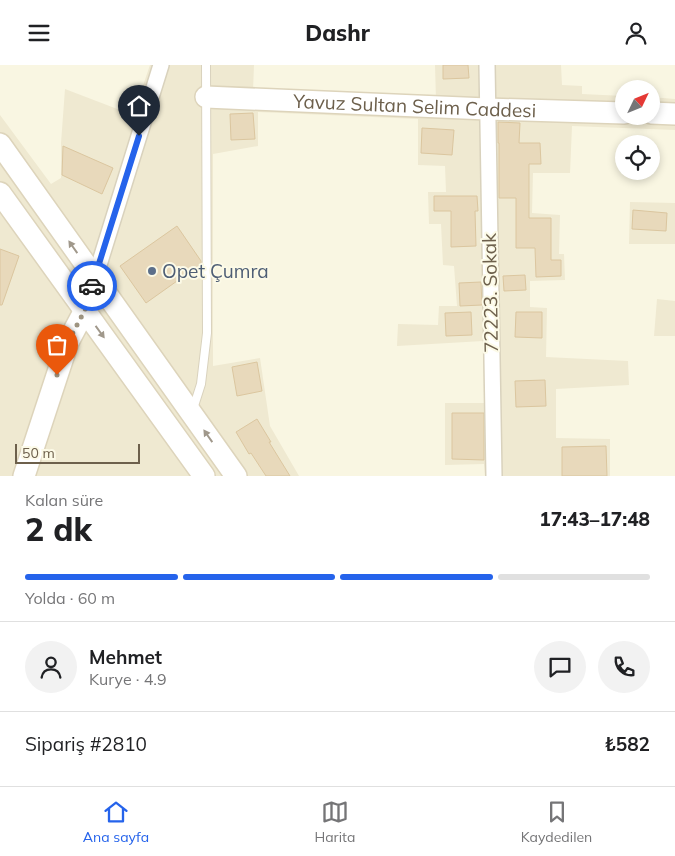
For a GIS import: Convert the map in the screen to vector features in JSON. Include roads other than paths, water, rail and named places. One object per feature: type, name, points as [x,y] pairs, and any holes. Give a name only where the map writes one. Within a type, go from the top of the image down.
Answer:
[{"type":"main road","name":"Yavuz Sultan Selim Caddesi","points":[[206,97],[615,113]]},
{"type":"main road","points":[[660,113],[675,114]]},
{"type":"main road","points":[[0,144],[236,476]]},
{"type":"main road","points":[[0,193],[204,476]]},
{"type":"main road","points":[[24,476],[68,342],[85,310]]},
{"type":"street","points":[[85,310],[161,65]]},
{"type":"street","name":"72223. Sokak","points":[[487,65],[494,476]]},
{"type":"lane","points":[[192,414],[201,384],[207,333],[206,65]]},
{"type":"place","name":"Opet Çumra","points":[[152,271]]}]
